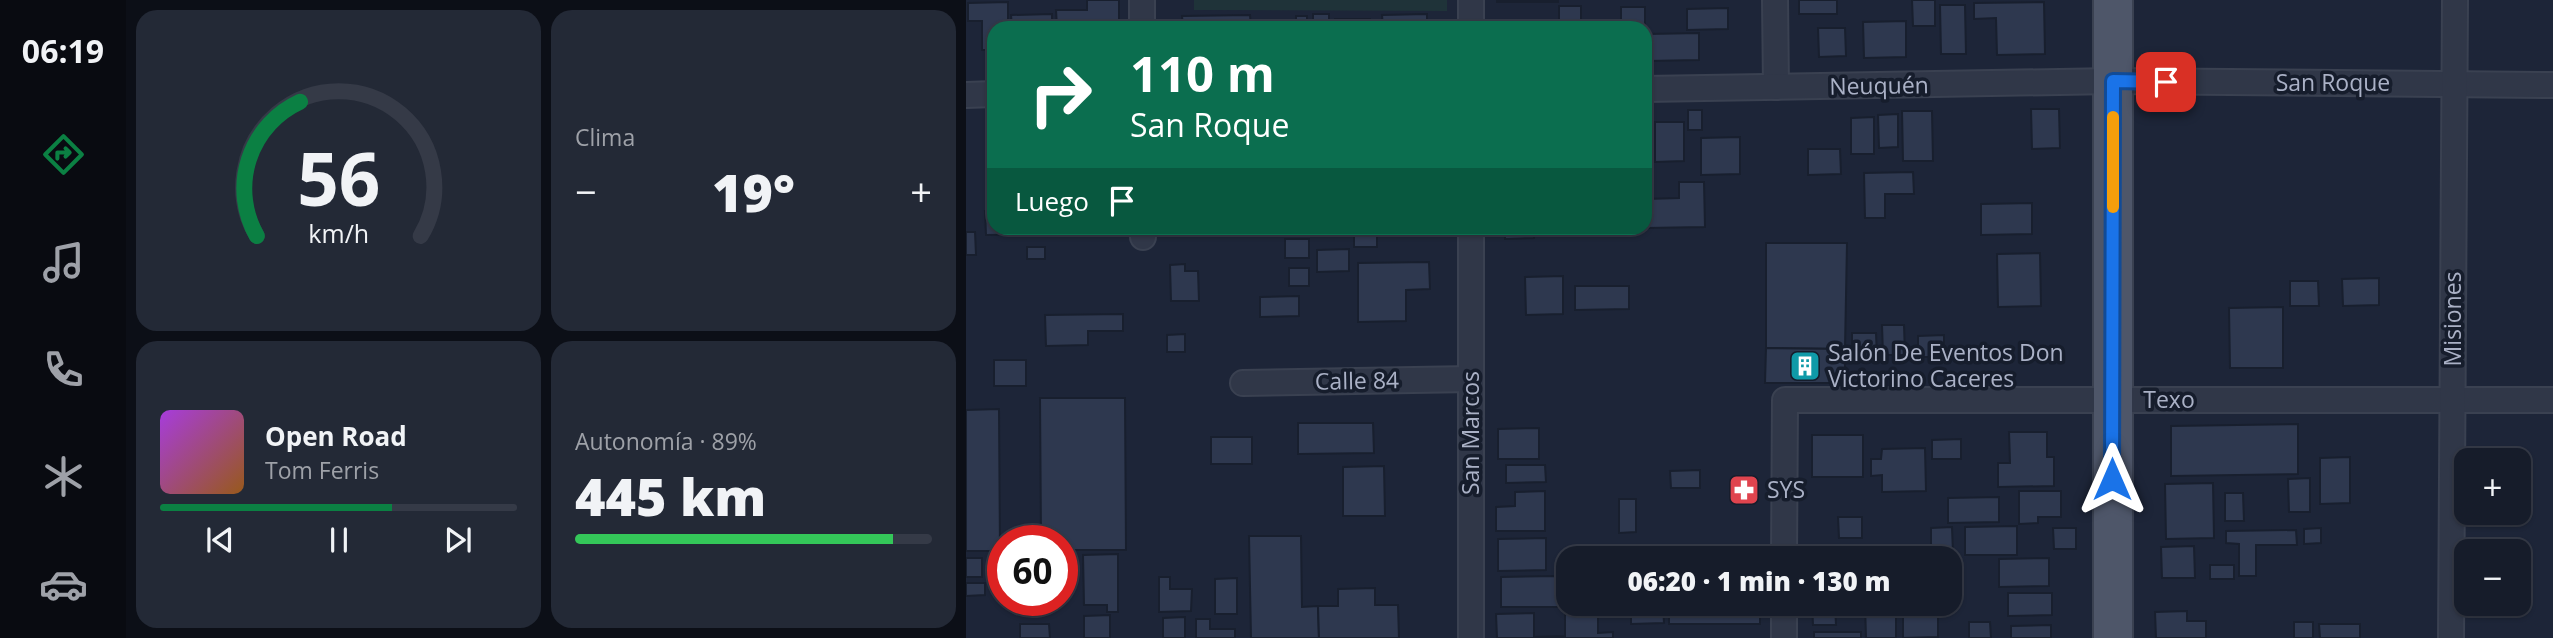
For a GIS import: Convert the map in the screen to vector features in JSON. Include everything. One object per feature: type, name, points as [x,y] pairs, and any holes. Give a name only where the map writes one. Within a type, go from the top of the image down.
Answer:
[{"type":"main road","points":[[2113,0],[2113,638]]},
{"type":"street","points":[[1142,0],[1142,21]]},
{"type":"street","points":[[1471,0],[1471,21]]},
{"type":"street","points":[[1775,0],[1776,88]]},
{"type":"street","name":"Misiones","points":[[2451,638],[2455,0]]},
{"type":"street","name":"Neuquén","points":[[1652,89],[2113,81]]},
{"type":"street","name":"San Roque","points":[[2113,81],[2553,85]]},
{"type":"street","points":[[966,95],[987,94]]},
{"type":"street","name":"San Marcos","points":[[1471,235],[1471,638]]},
{"type":"street","name":"Calle 84","points":[[1243,383],[1471,379]]},
{"type":"street","name":"Texo","points":[[1784,546],[1785,400],[2553,400]]},
{"type":"street","points":[[1784,616],[1784,638]]},
{"type":"shaded area","points":[[1194,0],[1447,0],[1447,11],[1194,10]]},
{"type":"building","points":[[1087,0],[1119,0],[1119,21],[1057,21],[1056,10],[1087,10]]},
{"type":"building","points":[[1558,0],[1558,2],[1497,2]]},
{"type":"building","points":[[1799,0],[1837,0],[1837,14],[1799,14]]},
{"type":"building","points":[[1912,0],[1935,0],[1935,26],[1913,26]]},
{"type":"building","points":[[1008,2],[1008,21],[987,21],[987,50],[982,50],[982,21],[968,21],[968,3]]},
{"type":"building","points":[[2044,2],[2045,54],[1997,55],[1996,18],[1974,19],[1974,3]]},
{"type":"building","points":[[1940,5],[1965,5],[1966,54],[1941,54]]},
{"type":"building","points":[[1559,6],[1581,6],[1581,21],[1559,21]]},
{"type":"building","points":[[1621,7],[1645,7],[1645,21],[1621,21]]},
{"type":"building","points":[[1728,8],[1728,29],[1687,30],[1687,9]]},
{"type":"building","points":[[1052,14],[1052,21],[1011,21],[1011,15]]},
{"type":"building","points":[[1313,14],[1329,14],[1329,21],[1313,21]]},
{"type":"building","points":[[1427,14],[1427,21],[1382,21],[1382,15]]},
{"type":"building","points":[[1250,15],[1250,21],[1182,21],[1182,16]]},
{"type":"building","points":[[1296,16],[1307,16],[1307,21],[1296,21]]},
{"type":"building","points":[[1335,19],[1370,19],[1370,21]]},
{"type":"building","points":[[1906,21],[1906,57],[1864,58],[1863,22]]},
{"type":"building","points":[[1818,28],[1845,28],[1846,56],[1819,57]]},
{"type":"building","points":[[1699,33],[1699,60],[1652,61],[1652,34]]},
{"type":"building","points":[[2031,109],[2059,109],[2060,148],[2032,149]]},
{"type":"building","points":[[1688,110],[1702,110],[1702,130],[1688,130]]},
{"type":"building","points":[[1902,111],[1932,111],[1933,161],[1903,161]]},
{"type":"building","points":[[1898,114],[1898,147],[1879,148],[1878,115]]},
{"type":"building","points":[[1874,117],[1874,154],[1851,154],[1851,118]]},
{"type":"building","points":[[1655,122],[1684,122],[1684,161],[1655,162]]},
{"type":"building","points":[[1740,137],[1740,174],[1701,175],[1701,138]]},
{"type":"building","points":[[1808,149],[1840,149],[1841,174],[1808,175]]},
{"type":"building","points":[[1913,172],[1914,194],[1885,194],[1885,218],[1865,218],[1864,173]]},
{"type":"building","points":[[1679,182],[1704,182],[1705,227],[1652,228],[1652,199],[1679,198]]},
{"type":"building","points":[[2032,203],[2032,234],[1981,235],[1981,204]]},
{"type":"building","points":[[985,211],[987,211],[987,235]]},
{"type":"building","points":[[966,232],[975,232],[976,255],[966,255]]},
{"type":"building","points":[[1354,235],[1377,235],[1377,247],[1354,247]]},
{"type":"building","points":[[1505,235],[1534,235],[1534,238],[1505,239]]},
{"type":"building","points":[[1285,239],[1309,239],[1309,258],[1285,258]]},
{"type":"building","points":[[1766,243],[1847,243],[1845,349],[1766,348]]},
{"type":"building","points":[[1027,247],[1045,247],[1045,259],[1027,259]]},
{"type":"building","points":[[1349,249],[1349,271],[1317,272],[1317,250]]},
{"type":"building","points":[[2040,253],[2041,306],[1998,307],[1997,254]]},
{"type":"building","points":[[1429,262],[1430,289],[1406,290],[1406,321],[1358,322],[1358,263]]},
{"type":"building","points":[[1185,264],[1185,271],[1198,271],[1199,301],[1171,301],[1170,265]]},
{"type":"building","points":[[1289,268],[1309,268],[1309,286],[1289,286]]},
{"type":"building","points":[[1563,276],[1563,314],[1526,315],[1525,277]]},
{"type":"building","points":[[2379,278],[2379,305],[2343,306],[2342,279]]},
{"type":"building","points":[[2290,281],[2318,281],[2319,306],[2290,306]]},
{"type":"building","points":[[1575,286],[1629,286],[1629,309],[1575,310]]},
{"type":"building","points":[[1299,296],[1299,316],[1260,317],[1260,297]]},
{"type":"building","points":[[2283,307],[2283,368],[2230,368],[2229,308]]},
{"type":"building","points":[[1123,314],[1123,331],[1088,331],[1088,345],[1046,346],[1045,315]]},
{"type":"building","points":[[1882,325],[1904,325],[1905,355],[1883,355]]},
{"type":"building","points":[[1852,333],[1876,333],[1877,357],[1852,357]]},
{"type":"building","points":[[1185,334],[1185,352],[1167,352],[1167,335]]},
{"type":"building","points":[[1944,335],[1944,357],[1918,357],[1918,336]]},
{"type":"building","name":"Salón De Eventos Don Victorino Caceres","points":[[1766,348],[1845,349],[1845,383],[1765,383]]},
{"type":"building","points":[[994,360],[1026,360],[1026,386],[994,386]]},
{"type":"building","points":[[1040,398],[1125,398],[1126,550],[1078,550],[1078,525],[1041,525]]},
{"type":"building","points":[[999,409],[1000,525],[987,525],[987,551],[966,551],[966,410]]},
{"type":"building","points":[[1298,423],[1373,423],[1374,453],[1298,454]]},
{"type":"building","points":[[2298,424],[2298,474],[2171,476],[2171,426]]},
{"type":"building","points":[[1539,428],[1539,459],[1498,459],[1498,429]]},
{"type":"building","points":[[2009,432],[2047,432],[2047,457],[2054,457],[2054,486],[1998,487],[1998,463],[2010,463]]},
{"type":"building","points":[[1812,435],[1863,435],[1863,477],[1812,477]]},
{"type":"building","points":[[1211,437],[1252,437],[1252,464],[1211,464]]},
{"type":"building","points":[[1961,439],[1961,459],[1932,459],[1932,440]]},
{"type":"building","points":[[1925,448],[1926,491],[1882,492],[1882,475],[1871,476],[1871,459],[1881,459],[1882,449]]},
{"type":"building","points":[[2350,457],[2350,503],[2320,504],[2320,458]]},
{"type":"building","points":[[1506,465],[1545,465],[1546,482],[1506,483]]},
{"type":"building","points":[[1384,466],[1385,516],[1343,516],[1343,467]]},
{"type":"building","points":[[1700,470],[1700,488],[1671,488],[1670,471]]},
{"type":"building","points":[[2310,478],[2310,512],[2289,512],[2288,479]]},
{"type":"building","points":[[2213,483],[2214,538],[2166,539],[2165,484]]},
{"type":"building","points":[[1545,491],[1545,531],[1496,531],[1496,507],[1515,506],[1515,492]]},
{"type":"building","points":[[2019,491],[2061,491],[2061,517],[2038,517],[2038,523],[2019,524]]},
{"type":"building","points":[[2225,493],[2243,493],[2244,521],[2225,521]]},
{"type":"building","points":[[1999,497],[1999,522],[1948,523],[1948,498]]},
{"type":"building","points":[[1619,499],[1636,499],[1636,532],[1619,533]]},
{"type":"building","points":[[1838,517],[1862,517],[1862,538],[1839,538]]},
{"type":"building","points":[[2017,526],[2017,555],[1965,555],[1965,527]]},
{"type":"building","points":[[1952,527],[1953,546],[1931,546],[1931,528]]},
{"type":"building","points":[[2053,528],[2076,528],[2076,549],[2054,549]]},
{"type":"building","points":[[2321,528],[2321,543],[2304,544],[2304,529]]},
{"type":"building","points":[[2296,530],[2297,545],[2256,545],[2256,576],[2239,576],[2239,544],[2226,543],[2226,531]]},
{"type":"building","points":[[1249,536],[1301,536],[1302,607],[1318,606],[1319,638],[1251,638]]},
{"type":"building","points":[[1546,538],[1546,570],[1498,571],[1498,539]]},
{"type":"building","points":[[2194,546],[2195,578],[2162,578],[2161,547]]},
{"type":"building","points":[[1118,554],[1118,612],[1107,612],[1107,605],[1084,605],[1083,555]]},
{"type":"building","points":[[966,558],[982,558],[982,577],[966,577]]},
{"type":"building","points":[[2049,558],[2049,586],[1999,587],[1999,559]]},
{"type":"building","points":[[2210,565],[2234,565],[2234,579],[2210,579]]},
{"type":"building","points":[[1556,576],[1556,607],[1501,607],[1501,577]]},
{"type":"building","points":[[1159,577],[1170,577],[1170,589],[1192,589],[1191,611],[1159,612]]},
{"type":"building","points":[[1237,578],[1237,614],[1215,614],[1215,579]]},
{"type":"building","points":[[966,583],[985,583],[985,595],[966,596]]},
{"type":"building","points":[[1375,588],[1375,605],[1398,605],[1399,638],[1319,638],[1318,606],[1338,606],[1338,589]]},
{"type":"building","points":[[2008,593],[2052,593],[2052,615],[2008,616]]},
{"type":"building","points":[[2187,611],[2187,621],[2206,621],[2206,638],[2156,638],[2155,612]]},
{"type":"building","points":[[1534,613],[1534,637],[1565,636],[1565,616],[1598,616],[1598,633],[1613,632],[1613,638],[1497,638],[1496,614]]},
{"type":"building","points":[[1110,615],[1110,638],[1084,638],[1084,616]]},
{"type":"building","points":[[1631,616],[1664,616],[1664,623],[1631,624]]},
{"type":"building","points":[[1669,616],[1760,616],[1760,624],[1669,624]]},
{"type":"building","points":[[1813,616],[1836,616],[1836,625],[1813,625]]},
{"type":"building","points":[[1865,616],[1896,616],[1896,638],[1866,638]]},
{"type":"building","points":[[1903,616],[1938,616],[1938,637],[1903,638]]},
{"type":"building","points":[[1185,617],[1185,638],[1163,638],[1163,618]]},
{"type":"building","points":[[1196,619],[1210,619],[1210,629],[1235,629],[1235,638],[1196,638]]},
{"type":"building","points":[[1969,622],[1990,622],[1991,638],[1969,638]]},
{"type":"building","points":[[2294,622],[2313,622],[2313,638],[2294,638]]},
{"type":"building","points":[[1020,624],[1049,624],[1050,638],[1020,638]]},
{"type":"building","points":[[2319,624],[2360,624],[2360,638],[2320,638]]},
{"type":"building","points":[[2051,625],[2051,638],[2011,638],[2011,626]]},
{"type":"building","points":[[1814,632],[1861,632],[1861,638],[1814,638]]},
{"type":"slow traffic","points":[[2113,117],[2113,207]]},
{"type":"place","name":"Salón De Eventos Don Victorino Caceres","points":[[1805,366]]},
{"type":"place","name":"SYS","points":[[1744,490]]},
{"type":"route","points":[[2112,479],[2113,81],[2166,82]]}]
